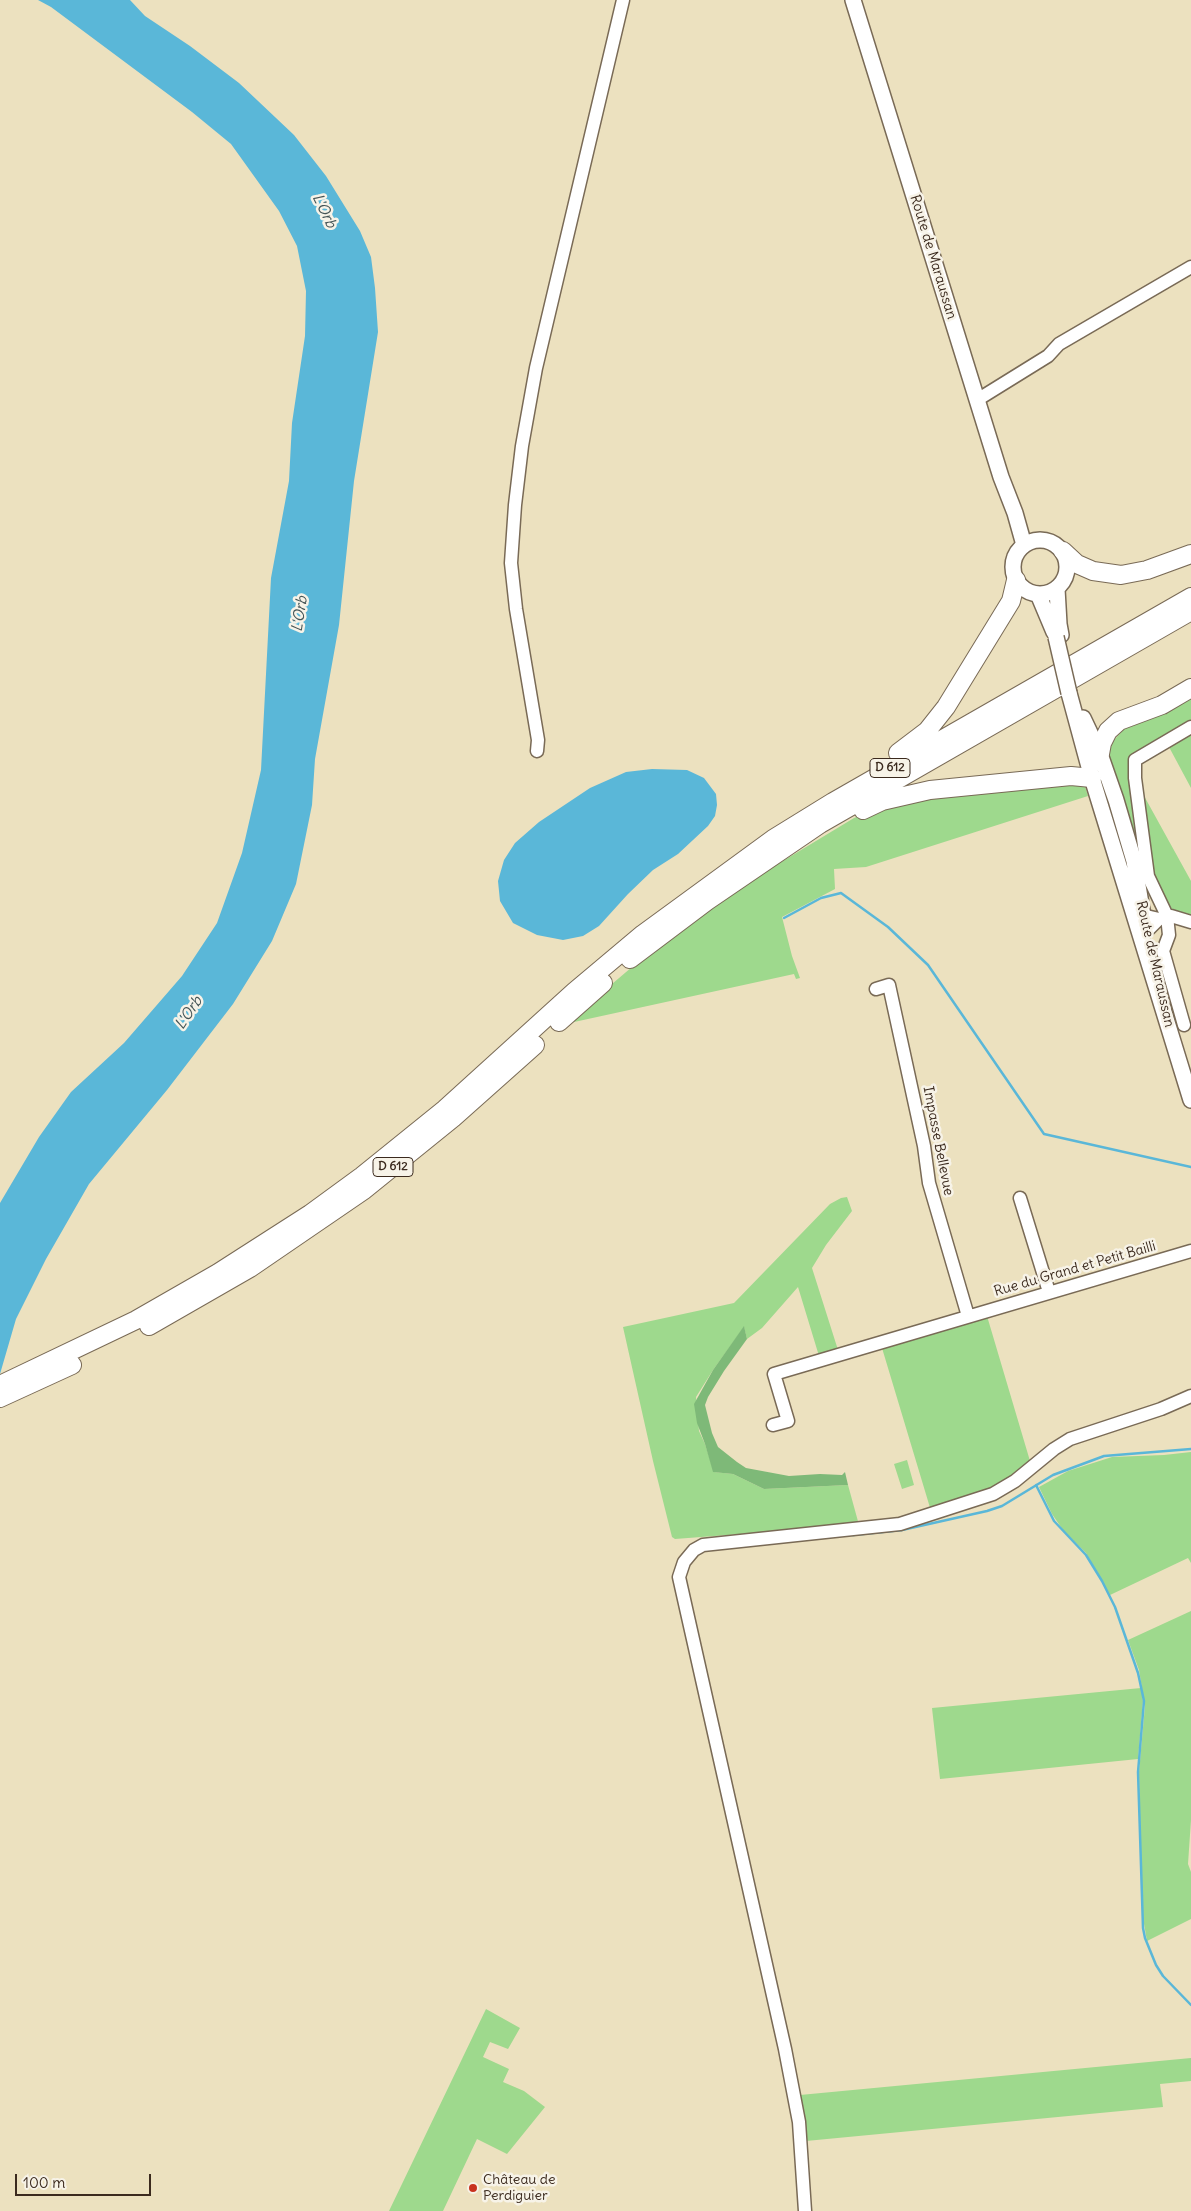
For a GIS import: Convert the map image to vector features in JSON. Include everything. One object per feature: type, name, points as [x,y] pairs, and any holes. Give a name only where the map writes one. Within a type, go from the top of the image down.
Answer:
[{"type":"highway","points":[[1063,551],[1077,564],[1093,571],[1121,575],[1147,570],[1191,554]]},
{"type":"highway","points":[[1016,580],[1011,602],[996,629],[937,720],[891,758],[785,823],[773,846],[793,850],[834,825],[882,801],[930,790],[1071,776],[1092,778]]},
{"type":"highway","name":"D 612","points":[[0,1385],[39,1374],[134,1334],[204,1296],[326,1217],[413,1152],[633,956],[707,901],[773,846],[842,796],[1191,597]]},
{"type":"highway","name":"D 612","points":[[773,846],[883,787],[1191,611]]},
{"type":"highway","points":[[1100,754],[1102,743],[1108,731],[1119,721],[1162,706],[1191,688]]},
{"type":"highway","name":"D 612","points":[[0,1398],[39,1374]]},
{"type":"main road","name":"Route de Maraussan","points":[[853,0],[1000,477],[1015,513],[1024,545]]},
{"type":"main road","name":"Route de Maraussan","points":[[1015,513],[1046,540]]},
{"type":"main road","points":[[1046,540],[1063,551],[1068,567],[1066,575],[1057,589],[1044,594],[1038,594],[1022,587],[1016,580],[1013,564],[1018,550],[1024,545],[1031,541],[1046,540]]},
{"type":"main road","name":"Route de Maraussan","points":[[1057,589],[1059,636],[1092,778],[1172,1038]]},
{"type":"main road","name":"Route de Maraussan","points":[[1038,594],[1059,636]]},
{"type":"main road","name":"Route de Maraussan","points":[[1072,692],[1100,754],[1134,861],[1142,915],[1172,1038]]},
{"type":"main road","points":[[1172,1038],[1191,1100]]},
{"type":"street","points":[[537,751],[538,740],[516,609],[511,563],[518,476],[536,368],[623,0]]},
{"type":"street","points":[[977,400],[1048,356],[1059,344],[1191,267]]},
{"type":"street","points":[[1184,1025],[1162,951],[1169,935],[1148,876],[1135,778],[1135,760],[1191,727]]},
{"type":"street","points":[[1142,915],[1178,917],[1191,922]]},
{"type":"street","points":[[1146,932],[1163,917]]},
{"type":"street","name":"Impasse Bellevue","points":[[876,989],[889,985],[924,1146],[929,1183],[968,1316]]},
{"type":"street","points":[[1020,1198],[1049,1292]]},
{"type":"street","name":"Rue du Grand et Petit Bailli","points":[[773,1425],[788,1421],[774,1374],[1191,1251]]},
{"type":"street","points":[[805,2211],[800,2122],[679,1577],[684,1562],[694,1550],[703,1544],[900,1524],[993,1494],[1015,1481],[1054,1449],[1070,1439],[1160,1409],[1191,1396]]},
{"type":"green space","points":[[1191,697],[1191,724],[1138,753],[1144,882],[1107,756],[1114,740],[1126,727]]},
{"type":"green space","points":[[1191,734],[1191,788],[1169,747]]},
{"type":"green space","points":[[1083,780],[1088,796],[866,867],[834,869],[835,889],[782,917],[800,978],[796,979],[794,974],[565,1024],[659,944],[768,870],[854,818],[886,804]]},
{"type":"green space","points":[[1138,785],[1191,881],[1191,917],[1175,912],[1156,888]]},
{"type":"green space","points":[[847,1197],[852,1211],[826,1245],[812,1268],[838,1350],[819,1356],[798,1287],[762,1328],[747,1339],[744,1327],[696,1397],[699,1431],[714,1472],[733,1474],[764,1489],[848,1485],[859,1525],[675,1539],[672,1537],[653,1461],[623,1327],[734,1303],[830,1204]]},
{"type":"green space","points":[[987,1316],[1030,1461],[1007,1481],[991,1490],[931,1511],[882,1348]]},
{"type":"green space","points":[[744,1326],[747,1339],[724,1371],[705,1405],[712,1433],[718,1447],[746,1468],[789,1476],[842,1475],[845,1472],[848,1485],[764,1489],[733,1474],[713,1472],[697,1423],[694,1404],[713,1370]]},
{"type":"green space","points":[[1191,1452],[1191,1563],[1188,1558],[1110,1595],[1086,1553],[1063,1530],[1052,1514],[1039,1487],[1068,1471],[1112,1457]]},
{"type":"green space","points":[[907,1460],[914,1485],[902,1489],[894,1464]]},
{"type":"green space","points":[[1191,1611],[1191,1820],[1188,1864],[1191,1872],[1191,1919],[1147,1941],[1142,1912],[1139,1772],[1145,1706],[1139,1670],[1128,1640]]},
{"type":"green space","points":[[1141,1688],[1143,1701],[1138,1759],[940,1779],[932,1708]]},
{"type":"green space","points":[[486,2009],[520,2028],[508,2049],[490,2042],[483,2057],[509,2069],[503,2082],[524,2091],[545,2107],[507,2154],[477,2139],[443,2211],[389,2211]]},
{"type":"green space","points":[[1191,2058],[1191,2081],[1160,2084],[1163,2107],[806,2141],[800,2095]]},
{"type":"water","name":"L'Orb","points":[[38,0],[130,0],[145,16],[190,46],[239,83],[294,135],[326,176],[360,231],[371,257],[378,332],[354,481],[339,625],[315,759],[312,805],[296,884],[272,941],[233,1004],[167,1090],[89,1184],[46,1259],[16,1319],[0,1374],[0,1203],[39,1137],[71,1092],[124,1043],[182,976],[217,923],[242,853],[261,770],[271,578],[289,481],[292,423],[305,336],[306,291],[297,246],[279,211],[231,144],[192,112],[51,7]]},
{"type":"water","points":[[652,769],[687,770],[704,778],[716,794],[717,805],[715,816],[708,826],[678,854],[653,870],[599,926],[583,936],[563,940],[537,935],[513,923],[500,901],[498,881],[504,860],[515,843],[539,822],[590,788],[626,772]]},
{"type":"waterway","points":[[784,918],[821,898],[841,893],[888,927],[928,965],[1044,1134],[1191,1167]]},
{"type":"waterway","points":[[853,1535],[902,1530],[987,1511],[1002,1506],[1053,1475],[1104,1456],[1191,1449]]},
{"type":"waterway","points":[[1036,1485],[1054,1521],[1086,1555],[1102,1581],[1115,1607],[1138,1673],[1144,1701],[1138,1772],[1143,1928],[1156,1965],[1163,1976],[1191,2005]]},
{"type":"place","name":"Château de Perdiguier","points":[[473,2188]]}]
